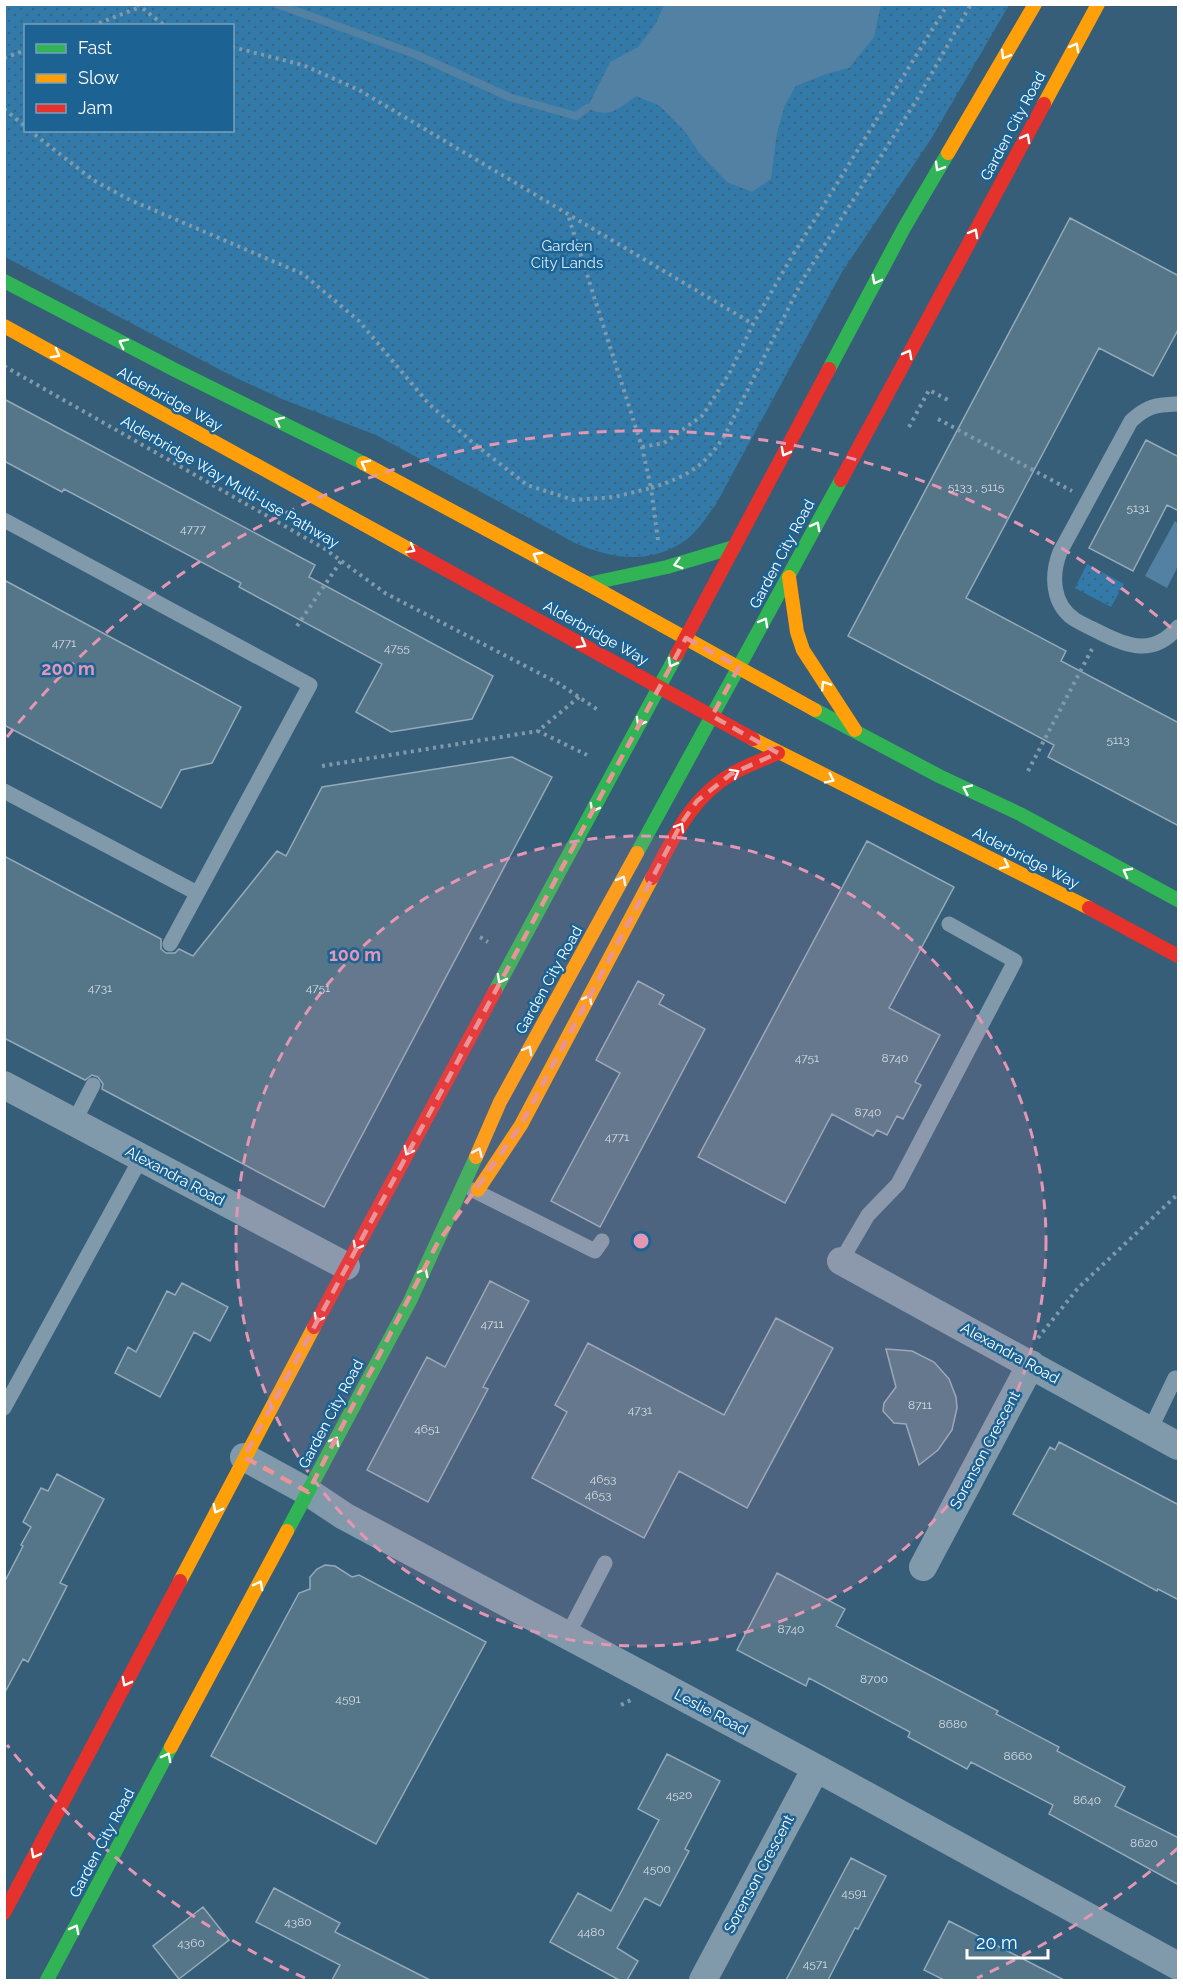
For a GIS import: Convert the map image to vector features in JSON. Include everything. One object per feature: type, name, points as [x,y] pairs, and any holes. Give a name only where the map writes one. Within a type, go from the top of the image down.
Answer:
[{"type":"main road","points":[[4,1913],[346,1266],[686,638],[904,228],[1035,4]]},
{"type":"main road","name":"Garden City Road","points":[[47,1980],[404,1311],[438,1244],[500,1102],[789,577],[1098,4]]},
{"type":"main road","name":"Alderbridge Way","points":[[4,281],[175,370],[331,446],[588,584],[858,734],[1020,814],[1179,900]]},
{"type":"main road","name":"Alderbridge Way","points":[[4,326],[778,753],[1045,885],[1179,957]]},
{"type":"main road","points":[[588,584],[667,567],[734,547]]},
{"type":"main road","points":[[789,577],[796,632],[803,650],[858,734]]},
{"type":"main road","points":[[438,1244],[477,1192],[521,1125],[681,824],[697,801],[731,774],[778,753]]},
{"type":"street","name":"Alexandra Road","points":[[4,1085],[346,1266]]},
{"type":"street","name":"Alexandra Road","points":[[841,1260],[1179,1446]]},
{"type":"street","name":"Sorenson Crescent","points":[[923,1567],[1030,1364]]},
{"type":"street","name":"Leslie Road","points":[[244,1457],[308,1492],[344,1516],[816,1768],[1179,1966]]},
{"type":"street","name":"Sorenson Crescent","points":[[703,1980],[816,1768]]},
{"type":"lane","points":[[1179,404],[1155,405],[1141,412],[1131,421],[1060,552],[1055,564],[1054,579],[1055,593],[1062,607],[1073,618],[1117,641],[1135,646],[1163,642],[1179,627]]},
{"type":"lane","points":[[4,520],[310,685],[170,944]]},
{"type":"lane","points":[[4,791],[197,893]]},
{"type":"lane","points":[[841,1260],[868,1215],[898,1184],[1015,961],[949,924]]},
{"type":"lane","points":[[74,1122],[93,1085]]},
{"type":"lane","points":[[4,1408],[141,1158]]},
{"type":"lane","points":[[463,1184],[595,1251],[602,1241]]},
{"type":"lane","points":[[1150,1430],[1175,1378]]},
{"type":"lane","points":[[567,1636],[605,1563]]},
{"type":"path","points":[[642,447],[664,442],[704,415],[730,372],[753,324],[948,4]]},
{"type":"path","points":[[32,132],[93,180],[128,199],[303,274],[359,321],[429,403],[472,442],[527,485],[574,500],[614,497],[671,481],[696,469],[712,455],[803,279],[916,101],[971,4]]},
{"type":"path","points":[[97,24],[139,6],[162,24]]},
{"type":"path","points":[[234,48],[303,65],[359,90],[753,324]]},
{"type":"path","points":[[4,58],[24,51]]},
{"type":"path","points":[[4,109],[24,125]]},
{"type":"path","points":[[568,215],[642,447],[651,488],[659,546]]},
{"type":"path","name":"Alderbridge Way Multi-use Pathway","points":[[4,366],[325,549],[385,593],[558,683],[598,710]]},
{"type":"path","points":[[909,428],[929,390],[948,400]]},
{"type":"path","points":[[938,419],[1088,500]]},
{"type":"path","points":[[297,626],[341,561]]},
{"type":"path","points":[[1028,771],[1101,633]]},
{"type":"path","points":[[322,766],[538,731],[579,697]]},
{"type":"path","points":[[538,731],[587,754]]},
{"type":"path","points":[[1030,1364],[1034,1343],[1078,1288],[1179,1194]]},
{"type":"highlighted area","points":[[686,638],[739,667],[712,716],[778,753],[731,774],[697,801],[681,824],[521,1125],[437,1244],[308,1492],[244,1457]]},
{"type":"green space","name":"Garden City Lands","points":[[4,5],[1009,5],[931,139],[842,272],[716,504],[686,540],[672,548],[659,553],[631,557],[603,553],[575,543],[376,435],[282,399],[232,376],[5,257]]},
{"type":"green space","points":[[1087,564],[1124,584],[1111,607],[1075,588]]},
{"type":"shaded area","points":[[664,4],[881,5],[874,37],[849,68],[796,86],[785,105],[777,133],[771,179],[752,192],[727,182],[660,106],[636,96],[608,113],[587,108],[610,62],[638,47],[656,23]]},
{"type":"shaded area","points":[[1175,521],[1178,524],[1178,566],[1167,588],[1145,576]]},
{"type":"building","points":[[1070,218],[1179,276],[1179,328],[1153,376],[1099,348],[966,598],[1066,651],[1061,661],[1179,723],[1179,826],[1048,757],[1054,745],[848,636]]},
{"type":"building","points":[[4,399],[315,565],[309,577],[493,676],[472,719],[391,732],[356,712],[382,664],[239,587],[241,583],[64,489],[62,492],[4,461]]},
{"type":"building","points":[[1146,440],[1179,457],[1179,511],[1167,505],[1133,571],[1089,548]]},
{"type":"building","points":[[4,580],[241,707],[212,763],[181,770],[161,808],[4,725]]},
{"type":"building","points":[[512,757],[552,777],[324,1207],[102,1089],[103,1084],[98,1077],[92,1075],[85,1080],[4,1038],[4,856],[161,939],[161,949],[166,953],[175,953],[179,949],[193,956],[277,851],[286,856],[322,787]]},
{"type":"building","points":[[867,841],[954,887],[889,1008],[940,1035],[915,1082],[921,1085],[903,1119],[897,1116],[887,1135],[877,1130],[873,1136],[832,1114],[785,1203],[698,1157]]},
{"type":"building","points":[[638,981],[664,995],[659,1004],[705,1029],[600,1227],[551,1201],[620,1073],[596,1060]]},
{"type":"building","points":[[490,1281],[529,1301],[483,1387],[488,1389],[428,1502],[367,1470],[427,1357],[445,1367]]},
{"type":"building","points":[[182,1283],[228,1307],[210,1341],[194,1332],[160,1397],[115,1373],[128,1347],[136,1352],[167,1291],[175,1295]]},
{"type":"building","points":[[776,1318],[833,1348],[747,1508],[679,1471],[644,1538],[532,1478],[567,1412],[555,1405],[588,1343],[724,1415]]},
{"type":"building","points":[[886,1349],[912,1351],[934,1362],[949,1379],[956,1397],[957,1408],[952,1430],[938,1450],[919,1465],[906,1424],[894,1423],[883,1411],[884,1403],[896,1387]]},
{"type":"building","points":[[1059,1442],[1179,1505],[1179,1600],[1158,1589],[1157,1591],[1013,1514],[1050,1447],[1055,1450]]},
{"type":"building","points":[[57,1474],[104,1499],[60,1583],[67,1586],[28,1662],[23,1659],[4,1694],[4,1583],[31,1527],[23,1522],[41,1488],[48,1491]]},
{"type":"building","points":[[325,1565],[335,1566],[352,1577],[359,1575],[486,1642],[376,1844],[211,1756],[299,1593],[310,1589],[310,1577],[317,1569]]},
{"type":"building","points":[[777,1573],[845,1609],[836,1626],[998,1711],[996,1714],[1059,1747],[1057,1751],[1125,1787],[1115,1806],[1179,1838],[1179,1885],[1049,1814],[1053,1805],[971,1762],[967,1769],[908,1737],[910,1732],[809,1678],[806,1686],[737,1650]]},
{"type":"building","points":[[667,1754],[720,1781],[685,1849],[689,1851],[660,1906],[645,1898],[617,1948],[638,1961],[627,1980],[619,1980],[550,1942],[578,1893],[611,1911],[659,1820],[638,1809]]},
{"type":"building","points":[[851,1858],[886,1876],[858,1929],[855,1928],[828,1980],[786,1980]]},
{"type":"building","points":[[274,1888],[340,1923],[335,1932],[430,1980],[332,1980],[340,1965],[256,1922]]},
{"type":"building","points":[[203,1907],[229,1940],[179,1979],[153,1946]]},
{"type":"building","points":[[949,1921],[1064,1980],[944,1980],[924,1970]]},
{"type":"waterway","points":[[277,4],[417,55],[509,97],[576,116],[587,108]]},
{"type":"traffic: fast","points":[[829,369],[904,228],[948,153]]},
{"type":"traffic: fast","points":[[4,281],[175,370],[363,463]]},
{"type":"traffic: fast","points":[[637,853],[841,480]]},
{"type":"traffic: fast","points":[[588,584],[667,567],[734,547]]},
{"type":"traffic: fast","points":[[495,991],[677,654]]},
{"type":"traffic: fast","points":[[815,710],[939,776],[1020,814],[1178,900]]},
{"type":"traffic: fast","points":[[287,1531],[410,1301],[476,1157]]},
{"type":"traffic: fast","points":[[47,1980],[171,1747]]},
{"type":"traffic: slow","points":[[948,153],[1035,4]]},
{"type":"traffic: slow","points":[[1044,104],[1098,4]]},
{"type":"traffic: slow","points":[[4,326],[414,552]]},
{"type":"traffic: slow","points":[[363,463],[815,710]]},
{"type":"traffic: slow","points":[[789,577],[797,632],[803,650],[855,730]]},
{"type":"traffic: slow","points":[[753,739],[1089,908]]},
{"type":"traffic: slow","points":[[476,1157],[500,1102],[637,853]]},
{"type":"traffic: slow","points":[[478,1190],[521,1125],[652,878]]},
{"type":"traffic: slow","points":[[180,1581],[314,1327]]},
{"type":"traffic: slow","points":[[171,1747],[287,1531]]},
{"type":"traffic: jam","points":[[841,480],[1044,104]]},
{"type":"traffic: jam","points":[[677,654],[829,369]]},
{"type":"traffic: jam","points":[[414,552],[753,739]]},
{"type":"traffic: jam","points":[[652,878],[684,820],[705,794],[737,771],[778,753]]},
{"type":"traffic: jam","points":[[1089,908],[1178,956]]},
{"type":"traffic: jam","points":[[314,1327],[495,991]]},
{"type":"traffic: jam","points":[[4,1913],[180,1581]]}]
